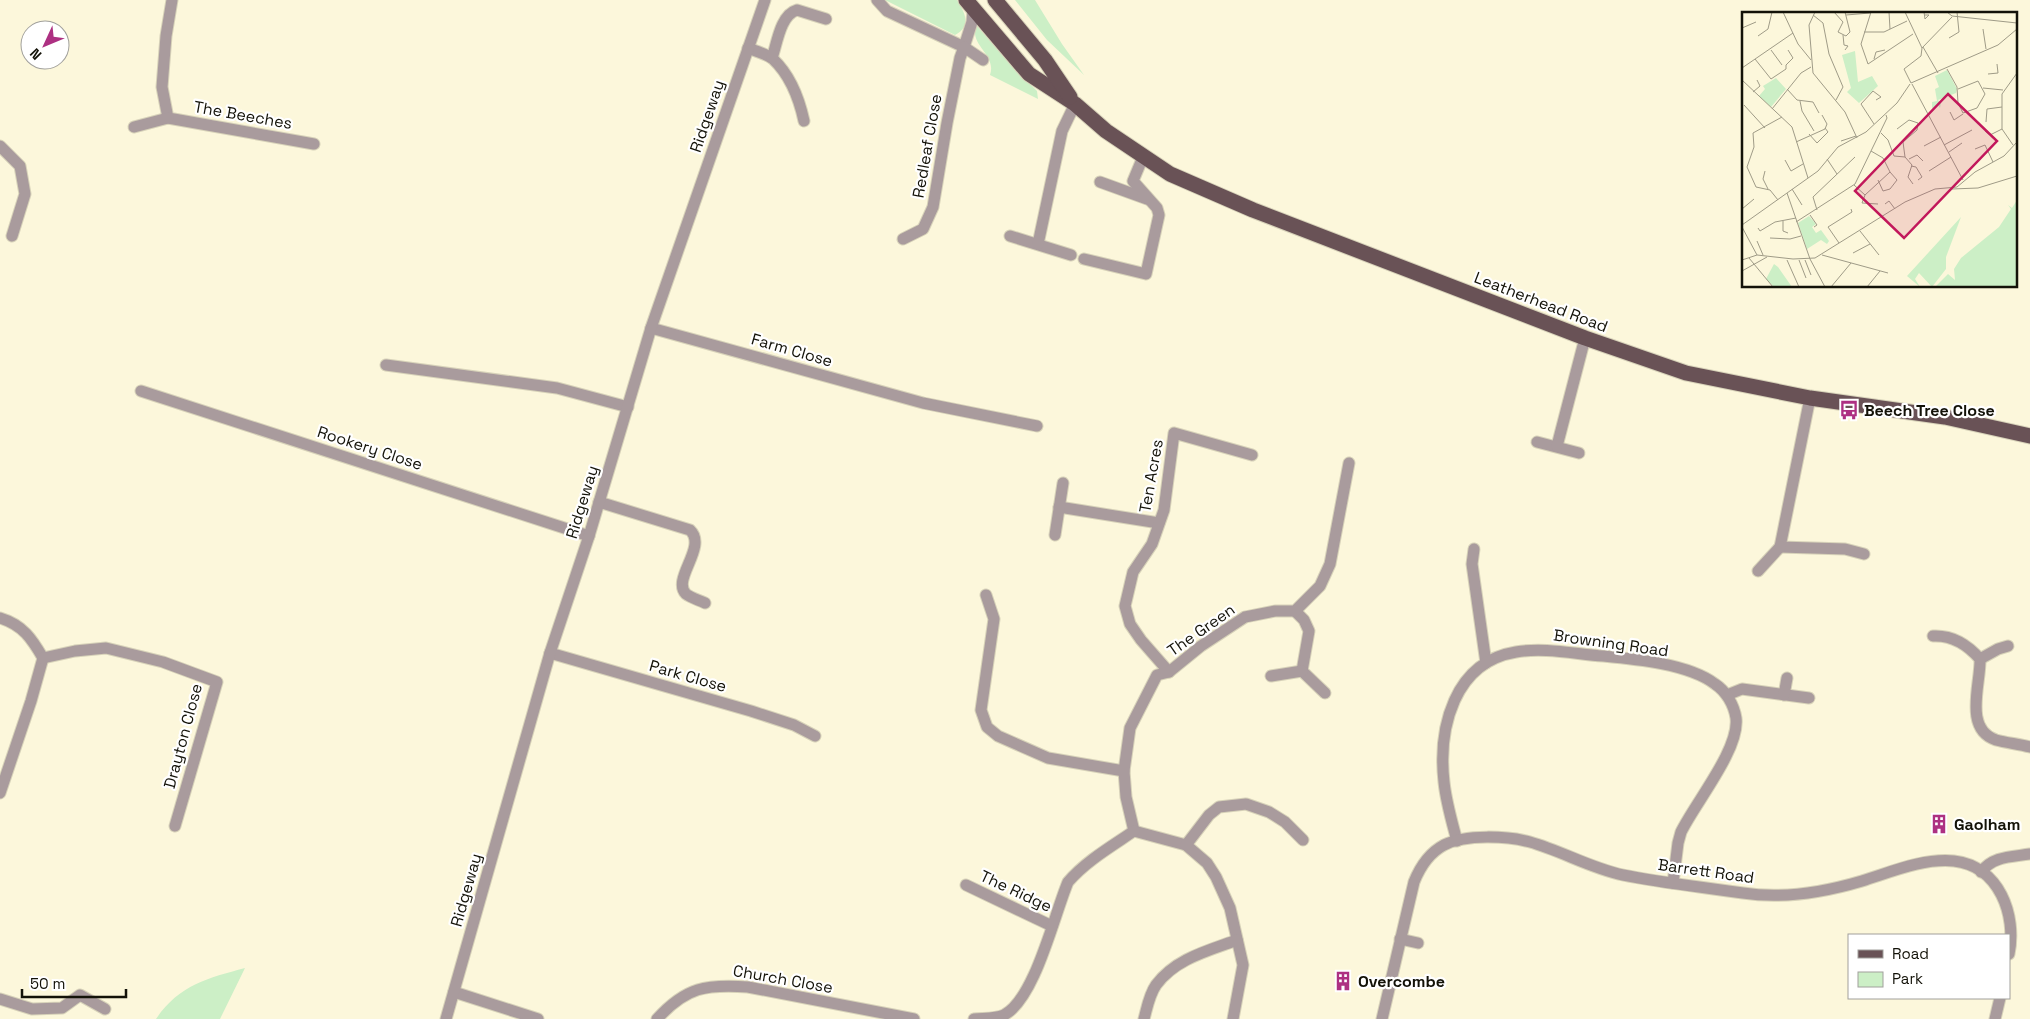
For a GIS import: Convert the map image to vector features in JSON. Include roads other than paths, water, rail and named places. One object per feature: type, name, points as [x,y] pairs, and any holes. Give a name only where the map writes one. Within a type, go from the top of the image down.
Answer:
[{"type":"main road","points":[[995,0],[1045,60],[1075,104]]},
{"type":"main road","points":[[969,4],[1029,74],[1075,104]]},
{"type":"main road","name":"Leatherhead Road","points":[[1075,104],[1106,131],[1170,174],[1253,210],[1586,338],[1686,373],[1810,398],[1945,417],[2030,436]]},
{"type":"street","points":[[168,118],[162,87],[166,36],[172,0]]},
{"type":"street","name":"Ridgeway","points":[[446,1019],[550,653],[589,536],[651,328],[765,0]]},
{"type":"street","points":[[877,0],[887,11],[964,47],[983,60]]},
{"type":"street","name":"Redleaf Close","points":[[903,239],[923,229],[933,207],[960,58],[972,22],[969,4]]},
{"type":"street","points":[[772,58],[784,21],[789,15],[797,10],[826,19]]},
{"type":"street","points":[[748,48],[772,58],[793,86],[800,103],[804,121]]},
{"type":"street","points":[[1038,244],[1062,131],[1075,104]]},
{"type":"street","name":"The Beeches","points":[[134,127],[168,118],[314,144]]},
{"type":"street","points":[[0,146],[20,166],[25,194],[12,236]]},
{"type":"street","points":[[1084,259],[1146,274],[1159,214],[1157,208],[1132,181],[1143,157]]},
{"type":"street","points":[[1100,182],[1148,199]]},
{"type":"street","points":[[1010,236],[1071,254]]},
{"type":"street","name":"Farm Close","points":[[651,328],[924,404],[1036,426]]},
{"type":"street","points":[[1557,446],[1586,338]]},
{"type":"street","points":[[386,365],[558,388],[628,407]]},
{"type":"street","name":"Rookery Close","points":[[142,391],[589,536]]},
{"type":"street","points":[[1758,571],[1780,547],[1810,398]]},
{"type":"street","name":"Ten Acres","points":[[1169,672],[1140,640],[1130,624],[1125,606],[1133,572],[1152,544],[1164,510],[1174,433],[1252,455]]},
{"type":"street","points":[[1537,442],[1579,453]]},
{"type":"street","points":[[1302,671],[1309,631],[1304,620],[1295,611],[1320,586],[1330,564],[1349,463]]},
{"type":"street","points":[[1055,535],[1063,483]]},
{"type":"street","points":[[599,502],[690,530],[694,534],[696,542],[684,577],[684,590],[685,593],[705,603]]},
{"type":"street","points":[[1059,507],[1159,523]]},
{"type":"street","points":[[1780,547],[1845,550],[1864,554]]},
{"type":"street","points":[[1474,549],[1472,564],[1486,662]]},
{"type":"street","points":[[986,596],[994,619],[981,710],[987,727],[998,736],[1048,758],[1124,771]]},
{"type":"street","name":"The Green","points":[[1134,830],[1126,797],[1124,771],[1130,728],[1156,675],[1169,672],[1201,646],[1245,617],[1275,611],[1295,611]]},
{"type":"street","points":[[0,618],[8,620],[30,635],[43,658],[32,701],[0,793]]},
{"type":"street","points":[[1939,632],[1957,639],[1980,659]]},
{"type":"street","points":[[1980,659],[2008,646]]},
{"type":"street","name":"Drayton Close","points":[[43,658],[106,648],[163,662],[217,682],[175,826]]},
{"type":"street","name":"Browning Road","points":[[1457,841],[1444,784],[1445,737],[1450,713],[1459,689],[1468,676],[1486,662],[1504,654],[1527,650],[1646,660],[1667,665],[1716,684],[1727,695],[1736,717],[1737,727],[1734,741],[1681,832],[1673,883]]},
{"type":"street","name":"Park Close","points":[[550,653],[751,711],[794,725],[815,736]]},
{"type":"street","points":[[1980,659],[1977,715],[1984,731],[1994,739],[2030,747]]},
{"type":"street","points":[[1270,676],[1302,671]]},
{"type":"street","points":[[1302,671],[1325,693]]},
{"type":"street","points":[[1784,695],[1787,678]]},
{"type":"street","points":[[1727,695],[1742,689],[1809,698]]},
{"type":"street","points":[[1186,845],[1209,815],[1219,807],[1246,804],[1269,812],[1285,822],[1303,840]]},
{"type":"street","points":[[974,1019],[1002,1018],[1015,1008],[1028,990],[1068,882],[1076,873],[1134,830],[1186,845],[1207,863],[1216,877],[1230,908],[1243,965],[1232,1019]]},
{"type":"street","name":"Barrett Road","points":[[1382,1019],[1418,870],[1433,853],[1444,845],[1457,841],[1493,838],[1528,842],[1622,875],[1745,894],[1778,895],[1827,889],[1929,862],[1959,862],[1981,872],[2000,890],[2006,904],[2011,934],[2010,944]]},
{"type":"street","points":[[1981,872],[1988,863],[1996,859],[2030,854]]},
{"type":"street","name":"The Ridge","points":[[966,885],[1052,926]]},
{"type":"street","points":[[1400,939],[1418,943]]},
{"type":"street","points":[[1144,1019],[1155,986],[1168,972],[1185,959],[1237,940]]},
{"type":"street","name":"Church Close","points":[[657,1019],[679,999],[706,987],[721,985],[748,987],[914,1019]]},
{"type":"street","points":[[454,992],[538,1019]]},
{"type":"street","points":[[0,999],[32,1009],[62,1008],[80,995],[105,1009]]},
{"type":"street","points":[[1995,1019],[2000,999]]},
{"type":"place","name":"Beech Tree Close","points":[[1849,410]]},
{"type":"place","name":"Gaolham","points":[[1939,824]]},
{"type":"place","name":"Overcombe","points":[[1343,981]]}]
